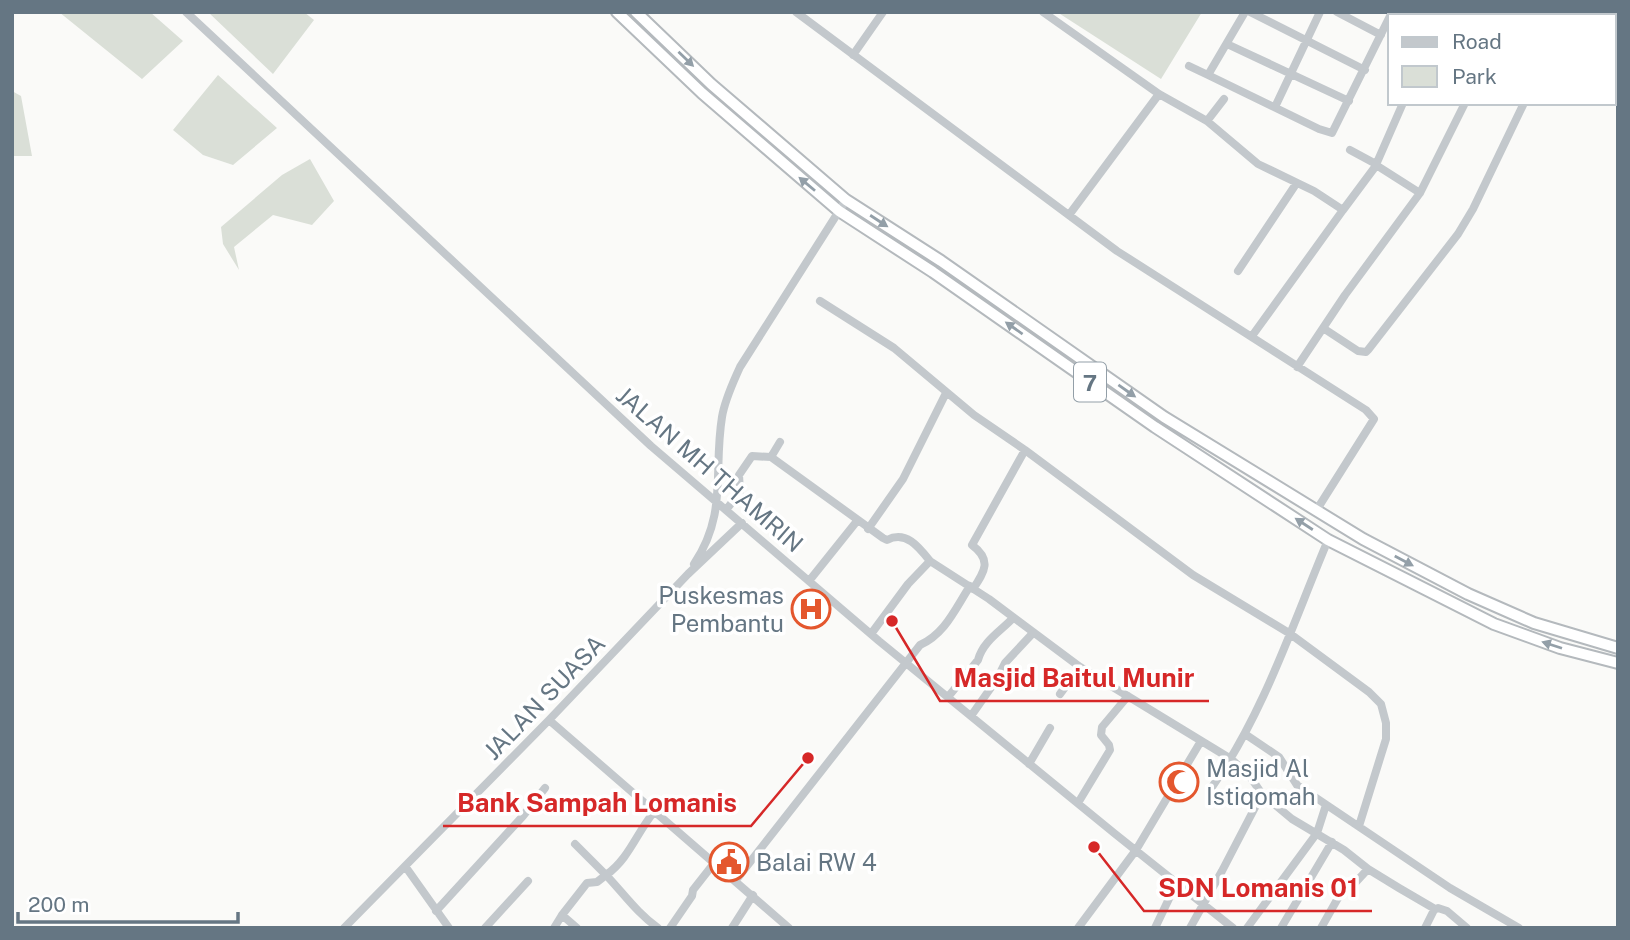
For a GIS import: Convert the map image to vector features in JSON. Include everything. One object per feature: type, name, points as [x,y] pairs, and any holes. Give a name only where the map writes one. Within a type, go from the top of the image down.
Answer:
[{"type":"highway","name":"7","points":[[617,12],[702,93],[839,211],[933,272],[1154,427],[1356,556],[1494,624],[1618,663]]},
{"type":"highway","name":"7","points":[[636,12],[711,84],[846,200],[941,261],[1164,417],[1288,495],[1443,582],[1534,624],[1618,648]]},
{"type":"highway","points":[[1052,355],[1059,344]]},
{"type":"highway","points":[[1281,509],[1288,495]]},
{"type":"highway","points":[[1356,556],[1363,538]]},
{"type":"highway","points":[[1436,595],[1443,582]]},
{"type":"street","name":"JALAN MH THAMRIN","points":[[187,12],[651,446],[871,634],[1231,927]]},
{"type":"street","points":[[796,12],[1151,274],[1366,410],[1374,419],[1317,511]]},
{"type":"street","points":[[853,55],[883,12]]},
{"type":"street","points":[[1043,12],[1158,94],[1207,121],[1258,164],[1306,187],[1343,210]]},
{"type":"street","points":[[1208,75],[1247,12],[1365,70]]},
{"type":"street","points":[[1275,107],[1320,12]]},
{"type":"street","points":[[1337,12],[1381,35]]},
{"type":"street","points":[[1189,66],[1332,133],[1388,20]]},
{"type":"street","points":[[1227,44],[1349,101]]},
{"type":"street","points":[[1069,215],[1158,94]]},
{"type":"street","points":[[1207,121],[1224,99]]},
{"type":"street","points":[[1252,336],[1376,164],[1402,105]]},
{"type":"street","points":[[1297,367],[1420,192],[1464,105]]},
{"type":"street","points":[[1323,328],[1359,351],[1368,350],[1458,234],[1473,209],[1523,105]]},
{"type":"street","points":[[1350,150],[1420,192]]},
{"type":"street","points":[[1238,271],[1296,184]]},
{"type":"street","points":[[688,574],[707,541],[718,503],[721,419],[730,388],[740,367],[846,200]]},
{"type":"street","points":[[820,301],[894,348],[946,393],[1193,575],[1289,633],[1369,692],[1381,704],[1386,723],[1386,743],[1359,826]]},
{"type":"street","points":[[868,529],[903,479],[946,393]]},
{"type":"street","points":[[771,457],[780,442]]},
{"type":"street","points":[[736,880],[920,645],[929,642],[953,615],[984,572],[985,566],[980,552],[972,545],[1025,450]]},
{"type":"street","points":[[726,510],[740,494],[739,475],[752,456],[771,457],[868,529],[887,540],[895,536],[906,537],[930,561],[1080,667],[1231,759],[1249,775],[1262,794],[1292,819],[1435,909],[1442,908],[1447,911],[1467,928]]},
{"type":"street","points":[[809,581],[857,522]]},
{"type":"street","name":"JALAN SUASA","points":[[344,928],[688,574],[742,523]]},
{"type":"street","points":[[1212,787],[1245,734],[1328,540]]},
{"type":"street","points":[[871,634],[908,584],[930,561]]},
{"type":"street","points":[[948,697],[978,660],[988,642],[1013,618]]},
{"type":"street","points":[[971,716],[1005,663],[1033,633]]},
{"type":"street","points":[[1060,694],[1080,667]]},
{"type":"street","points":[[1078,803],[1110,750],[1110,745],[1101,735],[1102,727],[1128,696]]},
{"type":"street","points":[[549,720],[789,928]]},
{"type":"street","points":[[1029,764],[1050,728]]},
{"type":"street","points":[[1245,734],[1279,757],[1297,785],[1450,888],[1519,928]]},
{"type":"street","points":[[1078,928],[1136,850],[1201,741]]},
{"type":"street","points":[[436,911],[523,816],[545,788]]},
{"type":"street","points":[[1189,928],[1222,872],[1262,794]]},
{"type":"street","points":[[1247,928],[1317,833],[1326,805]]},
{"type":"street","points":[[554,928],[587,883],[597,882],[623,860],[654,811]]},
{"type":"street","points":[[1281,928],[1332,842]]},
{"type":"street","points":[[575,844],[632,902],[638,913],[658,928]]},
{"type":"street","points":[[670,928],[693,890],[715,862]]},
{"type":"street","points":[[405,866],[449,928]]},
{"type":"street","points":[[1321,928],[1342,891],[1355,883],[1368,869]]},
{"type":"street","points":[[485,928],[528,881]]},
{"type":"street","points":[[1155,928],[1176,884]]},
{"type":"street","points":[[732,928],[753,895]]},
{"type":"street","points":[[1424,928],[1435,909]]},
{"type":"street","points":[[562,915],[578,928]]},
{"type":"green space","points":[[59,12],[150,12],[183,41],[142,79]]},
{"type":"green space","points":[[208,12],[304,12],[314,20],[273,74]]},
{"type":"green space","points":[[1057,12],[1202,12],[1161,79]]},
{"type":"green space","points":[[218,75],[277,128],[233,165],[203,155],[173,130]]},
{"type":"green space","points":[[12,91],[21,96],[32,156],[12,156]]},
{"type":"green space","points":[[310,159],[334,201],[312,225],[273,215],[234,247],[239,270],[223,244],[221,227],[282,175]]},
{"type":"place","name":"Puskesmas Pembantu","points":[[811,609]]},
{"type":"place","name":"Masjid Baitul Munir","points":[[892,621]]},
{"type":"place","name":"Bank Sampah Lomanis","points":[[808,758]]},
{"type":"place","name":"Masjid Al Istiqomah","points":[[1179,782]]},
{"type":"place","name":"SDN Lomanis 01","points":[[1094,847]]},
{"type":"place","name":"Balai RW 4","points":[[729,862]]}]
